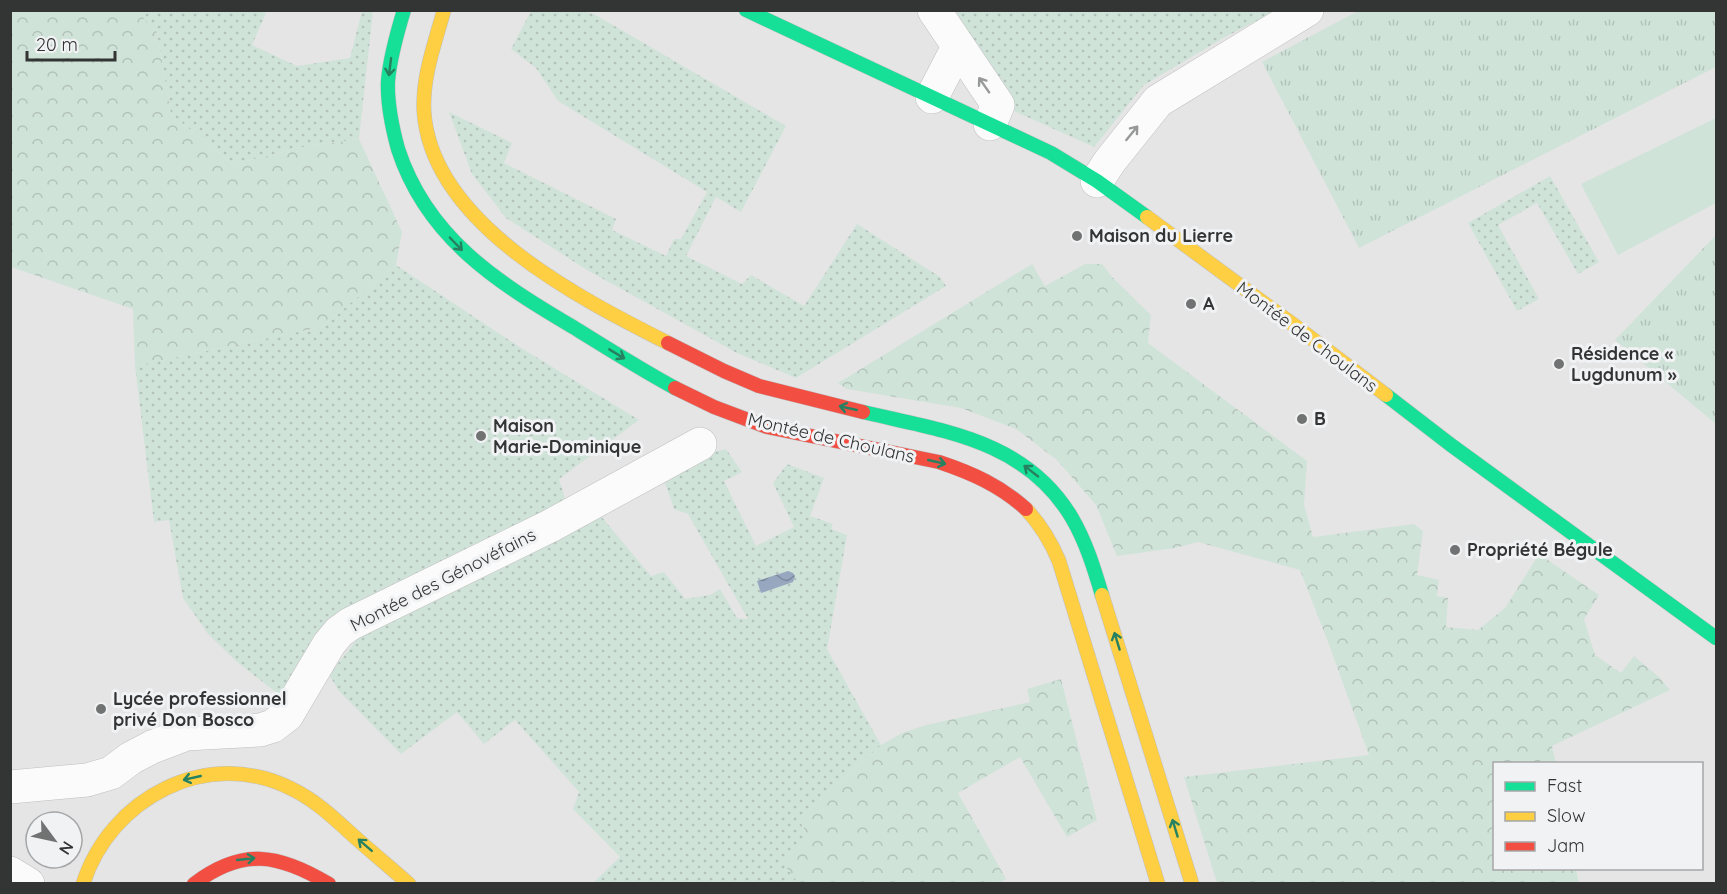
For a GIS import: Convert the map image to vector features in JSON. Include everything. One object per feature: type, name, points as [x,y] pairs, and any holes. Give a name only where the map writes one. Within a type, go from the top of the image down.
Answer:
[{"type":"main road","name":"Montée de Choulans","points":[[404,10],[393,46],[388,89],[394,132],[417,193],[440,226],[470,258],[506,286],[665,383],[705,404],[778,430],[960,468],[974,473],[1008,493],[1035,519],[1050,542],[1065,581],[1158,884]]},
{"type":"main road","name":"Montée de Choulans","points":[[444,10],[431,55],[423,96],[426,128],[435,157],[453,189],[473,216],[492,235],[534,267],[614,316],[755,385],[792,396],[957,434],[991,446],[1026,467],[1060,498],[1081,534],[1096,573],[1192,884]]},
{"type":"main road","name":"Montée de Choulans","points":[[439,31],[459,10]]},
{"type":"main road","name":"Montée de Choulans","points":[[746,10],[1051,153],[1097,181],[1302,331],[1451,446],[1716,638]]},
{"type":"main road","points":[[83,884],[92,858],[106,836],[141,802],[179,781],[223,774],[264,778],[296,791],[333,817],[409,884]]},
{"type":"main road","points":[[195,884],[201,877],[226,864],[252,858],[285,861],[329,884]]},
{"type":"street","points":[[934,10],[998,105],[990,124]]},
{"type":"street","points":[[1097,181],[1158,101],[1307,10]]},
{"type":"street","points":[[932,97],[958,47]]},
{"type":"street","name":"Montée des Génovéfains","points":[[10,787],[87,780],[111,773],[131,758],[152,747],[186,734],[260,730],[273,726],[287,715],[329,644],[339,632],[351,624],[550,526],[700,444]]},
{"type":"street","points":[[10,873],[28,884]]},
{"type":"green space","points":[[11,11],[137,11],[157,32],[171,114],[233,164],[307,146],[359,139],[402,232],[396,265],[322,327],[135,366],[133,309],[11,267]]},
{"type":"green space","points":[[137,11],[263,11],[266,13],[252,45],[297,66],[350,58],[362,11],[373,11],[359,139],[307,146],[233,164],[171,114],[157,32]]},
{"type":"green space","points":[[531,11],[581,11],[594,14],[786,126],[741,212],[716,197],[686,256],[742,284],[751,275],[804,306],[857,224],[940,277],[946,286],[796,378],[737,353],[587,270],[506,218],[472,174],[449,112],[512,143],[504,163],[616,219],[612,230],[666,256],[674,239],[681,239],[707,192],[558,101],[536,68],[511,49]]},
{"type":"green space","points":[[947,11],[1276,11],[1225,37],[1144,85],[1094,147],[1005,107]]},
{"type":"green space","points":[[1358,11],[1716,11],[1716,67],[1359,248],[1262,62]]},
{"type":"green space","points":[[1716,118],[1716,203],[1618,255],[1581,184]]},
{"type":"green space","points":[[1550,176],[1599,262],[1578,274],[1537,203],[1498,225],[1539,299],[1517,311],[1468,223]]},
{"type":"green space","points":[[1716,235],[1716,424],[1615,340]]},
{"type":"green space","points":[[1032,264],[1045,286],[1085,264],[1102,264],[1151,315],[1148,343],[1307,461],[1304,504],[1313,537],[1414,524],[1423,531],[1417,575],[1439,580],[1437,596],[1448,598],[1446,627],[1478,630],[1505,608],[1539,554],[1599,595],[1584,619],[1595,655],[1621,673],[1634,656],[1659,677],[1670,690],[1552,746],[1556,762],[1493,762],[1493,870],[1576,870],[1579,883],[1217,883],[1184,777],[1369,755],[1300,570],[1198,542],[1175,548],[1117,556],[1096,505],[1057,460],[1016,429],[961,408],[847,389],[838,383]]},
{"type":"green space","points":[[396,265],[518,346],[639,420],[559,479],[567,505],[438,568],[281,696],[237,662],[208,634],[183,598],[169,520],[154,522],[135,366],[322,327]]},
{"type":"green space","points":[[726,449],[742,472],[724,481],[756,546],[794,527],[773,483],[787,464],[824,478],[810,516],[833,524],[831,529],[847,535],[827,649],[881,745],[798,819],[810,838],[782,861],[798,883],[593,883],[620,857],[573,809],[579,792],[515,720],[484,744],[457,712],[401,754],[339,691],[329,675],[362,633],[600,515],[651,576],[664,572],[685,599],[710,595],[720,589],[737,618],[748,619],[688,514],[674,509],[664,480],[700,455]]},
{"type":"green space","points":[[1061,679],[1097,820],[1067,837],[1020,757],[958,793],[1006,879],[999,883],[798,883],[781,861],[810,838],[798,819],[881,745],[902,733],[926,725],[1030,702],[1027,689]]},
{"type":"water","points":[[788,571],[795,576],[793,582],[761,593],[757,581]]},
{"type":"traffic: fast","points":[[404,10],[389,72],[389,107],[398,149],[411,180],[427,208],[446,233],[468,255],[518,293],[675,388]]},
{"type":"traffic: fast","points":[[746,10],[1051,153],[1097,181],[1147,217]]},
{"type":"traffic: fast","points":[[1386,395],[1716,638]]},
{"type":"traffic: fast","points":[[863,412],[952,433],[1007,455],[1031,471],[1053,492],[1072,518],[1086,546],[1102,595]]},
{"type":"traffic: slow","points":[[444,10],[427,73],[424,112],[433,152],[453,189],[482,223],[516,253],[594,304],[668,343]]},
{"type":"traffic: slow","points":[[1147,217],[1386,395]]},
{"type":"traffic: slow","points":[[1026,509],[1045,534],[1059,561],[1158,884]]},
{"type":"traffic: slow","points":[[1102,595],[1192,884]]},
{"type":"traffic: slow","points":[[83,884],[96,853],[115,827],[139,805],[166,788],[196,777],[228,774],[260,777],[292,789],[310,799],[409,884]]},
{"type":"traffic: jam","points":[[668,343],[759,386],[863,412]]},
{"type":"traffic: jam","points":[[675,388],[714,407],[767,427],[939,462],[986,481],[1026,509]]},
{"type":"traffic: jam","points":[[194,884],[229,864],[261,859],[294,866],[329,884]]},
{"type":"place","name":"Maison du Lierre","points":[[1077,236]]},
{"type":"place","name":"A","points":[[1191,304]]},
{"type":"place","name":"Résidence « Lugdunum »","points":[[1559,364]]},
{"type":"place","name":"B","points":[[1302,419]]},
{"type":"place","name":"Maison Marie-Dominique","points":[[481,436]]},
{"type":"place","name":"Propriété Bégule","points":[[1455,550]]},
{"type":"place","name":"Lycée professionnel privé Don Bosco","points":[[101,709]]}]
